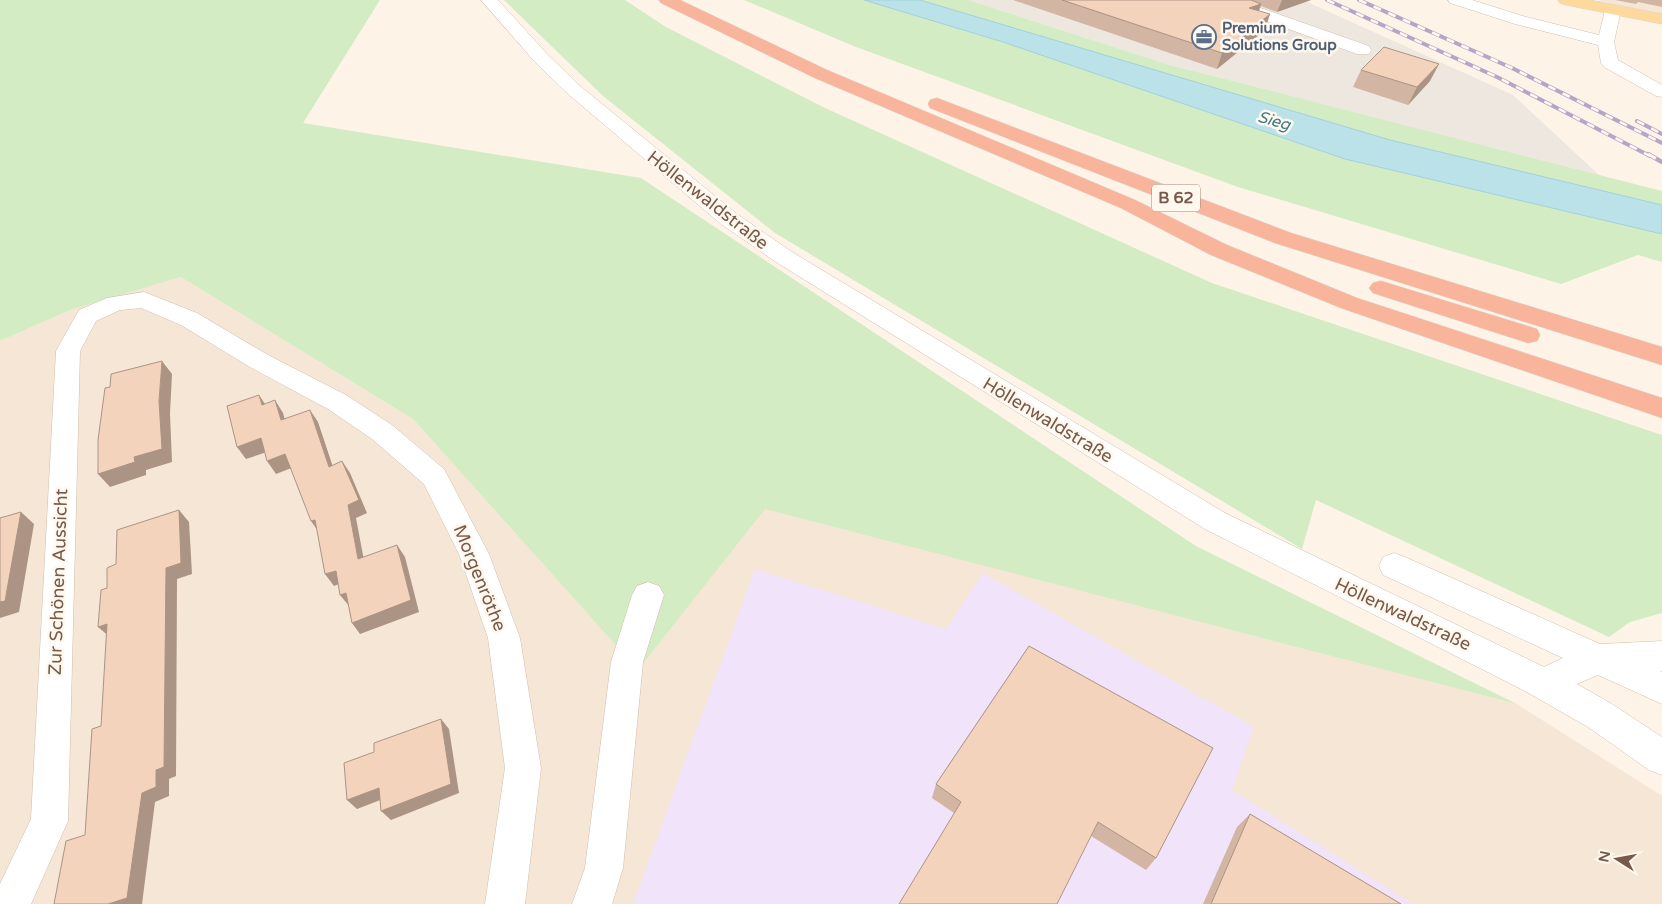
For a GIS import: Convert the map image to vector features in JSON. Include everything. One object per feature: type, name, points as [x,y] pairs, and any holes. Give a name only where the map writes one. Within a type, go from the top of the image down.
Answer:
[{"type":"highway","name":"B 62","points":[[667,0],[866,94],[1128,204],[1219,250],[1349,303],[1662,408]]},
{"type":"highway","name":"B 62","points":[[704,0],[843,65],[951,110],[1274,235],[1662,356]]},
{"type":"highway","name":"B 62","points":[[1128,204],[1436,306],[1662,376]]},
{"type":"main road","points":[[1566,0],[1662,19]]},
{"type":"street","name":"Höllenwaldstraße","points":[[489,0],[541,58],[574,90],[729,219],[784,257],[1215,521],[1287,559],[1431,626],[1544,683],[1577,702],[1662,758]]},
{"type":"street","points":[[1223,0],[1363,50]]},
{"type":"street","points":[[1456,0],[1521,21],[1606,42]]},
{"type":"street","points":[[1612,10],[1606,42],[1610,63],[1662,92]]},
{"type":"street","name":"Zur Schönen Aussicht","points":[[11,904],[48,821],[68,351],[87,316],[115,303],[144,300]]},
{"type":"street","name":"Morgenröthe","points":[[144,300],[189,319],[259,361],[337,402],[382,432],[434,477],[474,554],[504,638],[523,768],[505,904]]},
{"type":"street","points":[[1394,566],[1662,688]]},
{"type":"street","points":[[592,904],[604,868],[627,662],[648,595]]},
{"type":"street","points":[[1544,683],[1597,659],[1662,656]]},
{"type":"shaded area","points":[[968,0],[1303,0],[1513,95],[1599,175],[1170,65]]},
{"type":"shaded area","points":[[1597,0],[1662,0],[1662,14],[1634,9]]},
{"type":"shaded area","points":[[181,277],[413,419],[638,670],[765,508],[1517,704],[1662,796],[1662,904],[0,904],[0,341],[70,310]]},
{"type":"shaded area","points":[[755,569],[946,629],[983,573],[1254,727],[1232,790],[1413,904],[633,904]]},
{"type":"green space","points":[[0,0],[380,0],[303,123],[641,178],[1196,546],[1517,704],[765,509],[638,670],[413,419],[181,277],[70,310],[0,341]]},
{"type":"green space","points":[[504,0],[625,0],[666,27],[825,108],[1212,283],[1662,435],[1662,613],[1630,622],[1609,637],[1316,500],[1302,549],[775,233],[603,96]]},
{"type":"green space","points":[[744,0],[864,0],[1003,42],[1345,159],[1662,234],[1662,262],[1638,255],[1561,284],[1238,187],[856,47]]},
{"type":"green space","points":[[920,0],[968,0],[1170,65],[1662,191],[1662,205],[1390,140]]},
{"type":"water","name":"Sieg","points":[[864,0],[920,0],[1390,140],[1662,205],[1662,234],[1345,159],[1003,42]]},
{"type":"building","points":[[1062,0],[1251,0],[1261,4],[1249,8],[1270,14],[1222,53]]},
{"type":"building","points":[[1384,47],[1439,64],[1417,87],[1361,70]]},
{"type":"building","points":[[162,361],[159,401],[162,449],[134,457],[135,462],[98,474],[98,440],[105,388],[110,387],[111,374]]},
{"type":"building","points":[[259,395],[262,405],[275,400],[281,420],[310,410],[329,467],[342,461],[359,500],[348,505],[358,559],[397,545],[411,600],[352,623],[346,593],[340,595],[336,571],[325,574],[315,520],[311,521],[285,454],[267,461],[261,438],[237,447],[227,406]]},
{"type":"building","points":[[179,510],[181,563],[166,568],[164,767],[156,770],[156,787],[142,793],[127,898],[108,904],[54,904],[66,841],[85,835],[92,729],[101,726],[107,624],[98,627],[101,590],[107,588],[107,568],[116,564],[117,530]]},
{"type":"building","points":[[21,512],[5,601],[0,602],[0,518]]},
{"type":"building","points":[[1029,646],[1213,748],[1156,858],[1098,822],[1057,904],[899,904],[961,802],[936,784]]},
{"type":"building","points":[[441,719],[451,784],[381,811],[379,788],[347,800],[344,763],[374,752],[374,743]]},
{"type":"building","points":[[1250,814],[1401,904],[1211,904]]},
{"type":"railway","points":[[1327,0],[1497,77],[1650,156]]},
{"type":"railway","points":[[1359,0],[1512,68],[1662,143]]},
{"type":"railway","points":[[1637,121],[1662,134]]},
{"type":"railway","points":[[1648,154],[1662,162]]},
{"type":"place","name":"Premium Solutions Group","points":[[1204,37]]}]
